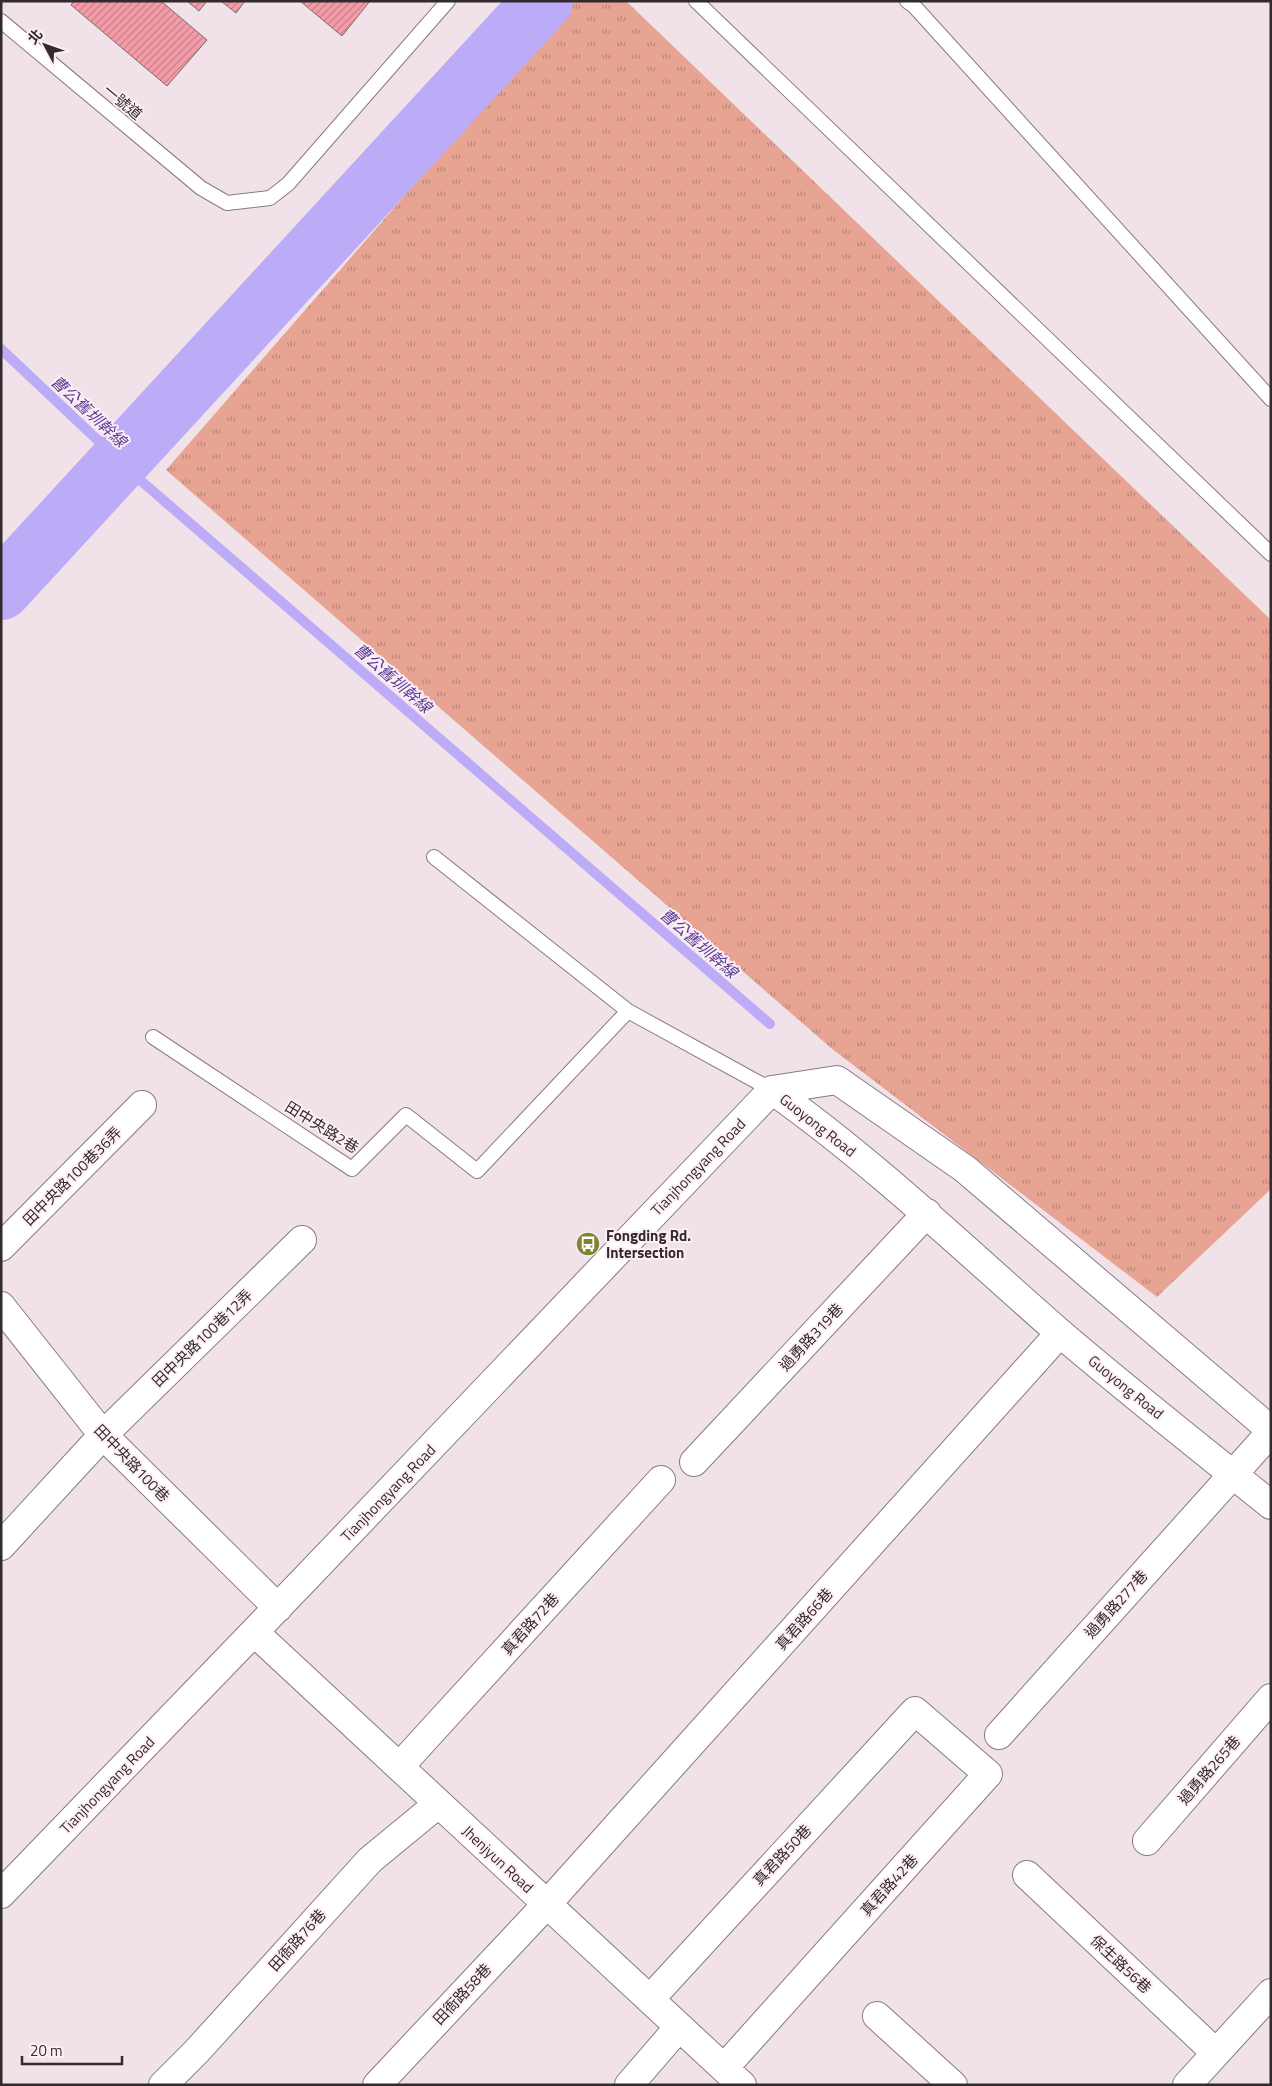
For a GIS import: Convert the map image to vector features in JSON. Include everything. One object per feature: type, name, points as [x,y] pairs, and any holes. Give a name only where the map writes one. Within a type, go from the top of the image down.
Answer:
[{"type":"street","name":"Guoyong Road","points":[[772,1090],[837,1080],[965,1168],[1271,1431]]},
{"type":"street","name":"Guoyong Road","points":[[772,1090],[820,1124],[927,1213],[1060,1333],[1271,1505]]},
{"type":"street","name":"Tianjhongyang Road","points":[[1,1894],[278,1608],[772,1090]]},
{"type":"street","name":"田中央路100巷36弄","points":[[1,1247],[142,1105]]},
{"type":"street","name":"過勇路319巷","points":[[694,1462],[927,1213]]},
{"type":"street","name":"田中央路100巷12弄","points":[[1,1546],[103,1435],[302,1240]]},
{"type":"street","name":"田中央路100巷","points":[[1,1306],[103,1435],[278,1608]]},
{"type":"street","name":"真君路66巷","points":[[547,1904],[1060,1333]]},
{"type":"street","name":"過勇路277巷","points":[[999,1735],[1271,1431]]},
{"type":"street","name":"真君路72巷","points":[[399,1768],[661,1480]]},
{"type":"street","name":"Jhenjyun Road","points":[[254,1632],[733,2076]]},
{"type":"street","name":"過勇路265巷","points":[[1147,1841],[1271,1698]]},
{"type":"street","name":"真君路50巷","points":[[650,1999],[915,1712]]},
{"type":"street","name":"真君路42巷","points":[[733,2076],[988,1774],[915,1712]]},
{"type":"street","name":"田衙路76巷","points":[[163,2085],[197,2051],[370,1860],[438,1804]]},
{"type":"street","name":"保生路56巷","points":[[1027,1876],[1216,2054]]},
{"type":"street","name":"田衙路58巷","points":[[377,2085],[547,1904]]},
{"type":"street","points":[[1187,2085],[1216,2054],[1265,2010]]},
{"type":"street","points":[[877,2016],[953,2085]]},
{"type":"street","points":[[629,2085],[679,2027]]},
{"type":"lane","name":"一號道","points":[[1,21],[201,188],[227,202],[270,198],[288,184],[448,1]]},
{"type":"lane","points":[[696,1],[1270,552]]},
{"type":"lane","points":[[913,3],[1271,399]]},
{"type":"lane","points":[[434,857],[628,1011],[772,1090]]},
{"type":"lane","name":"田中央路2巷","points":[[153,1036],[352,1169],[406,1115],[477,1171],[628,1011]]},
{"type":"green space","points":[[574,1],[626,1],[1271,620],[1271,1189],[1157,1297],[831,1048],[166,470]]},
{"type":"building","points":[[74,1],[161,1],[207,40],[167,86],[71,5]]},
{"type":"building","points":[[187,1],[207,1],[199,11]]},
{"type":"building","points":[[221,1],[245,1],[236,13]]},
{"type":"building","points":[[300,1],[370,1],[342,36]]},
{"type":"waterway","points":[[1,590],[543,1]]},
{"type":"waterway","name":"曹公舊圳幹線","points":[[1,349],[140,480],[770,1024]]},
{"type":"place","name":"Fongding Rd. Intersection","points":[[588,1244]]}]
